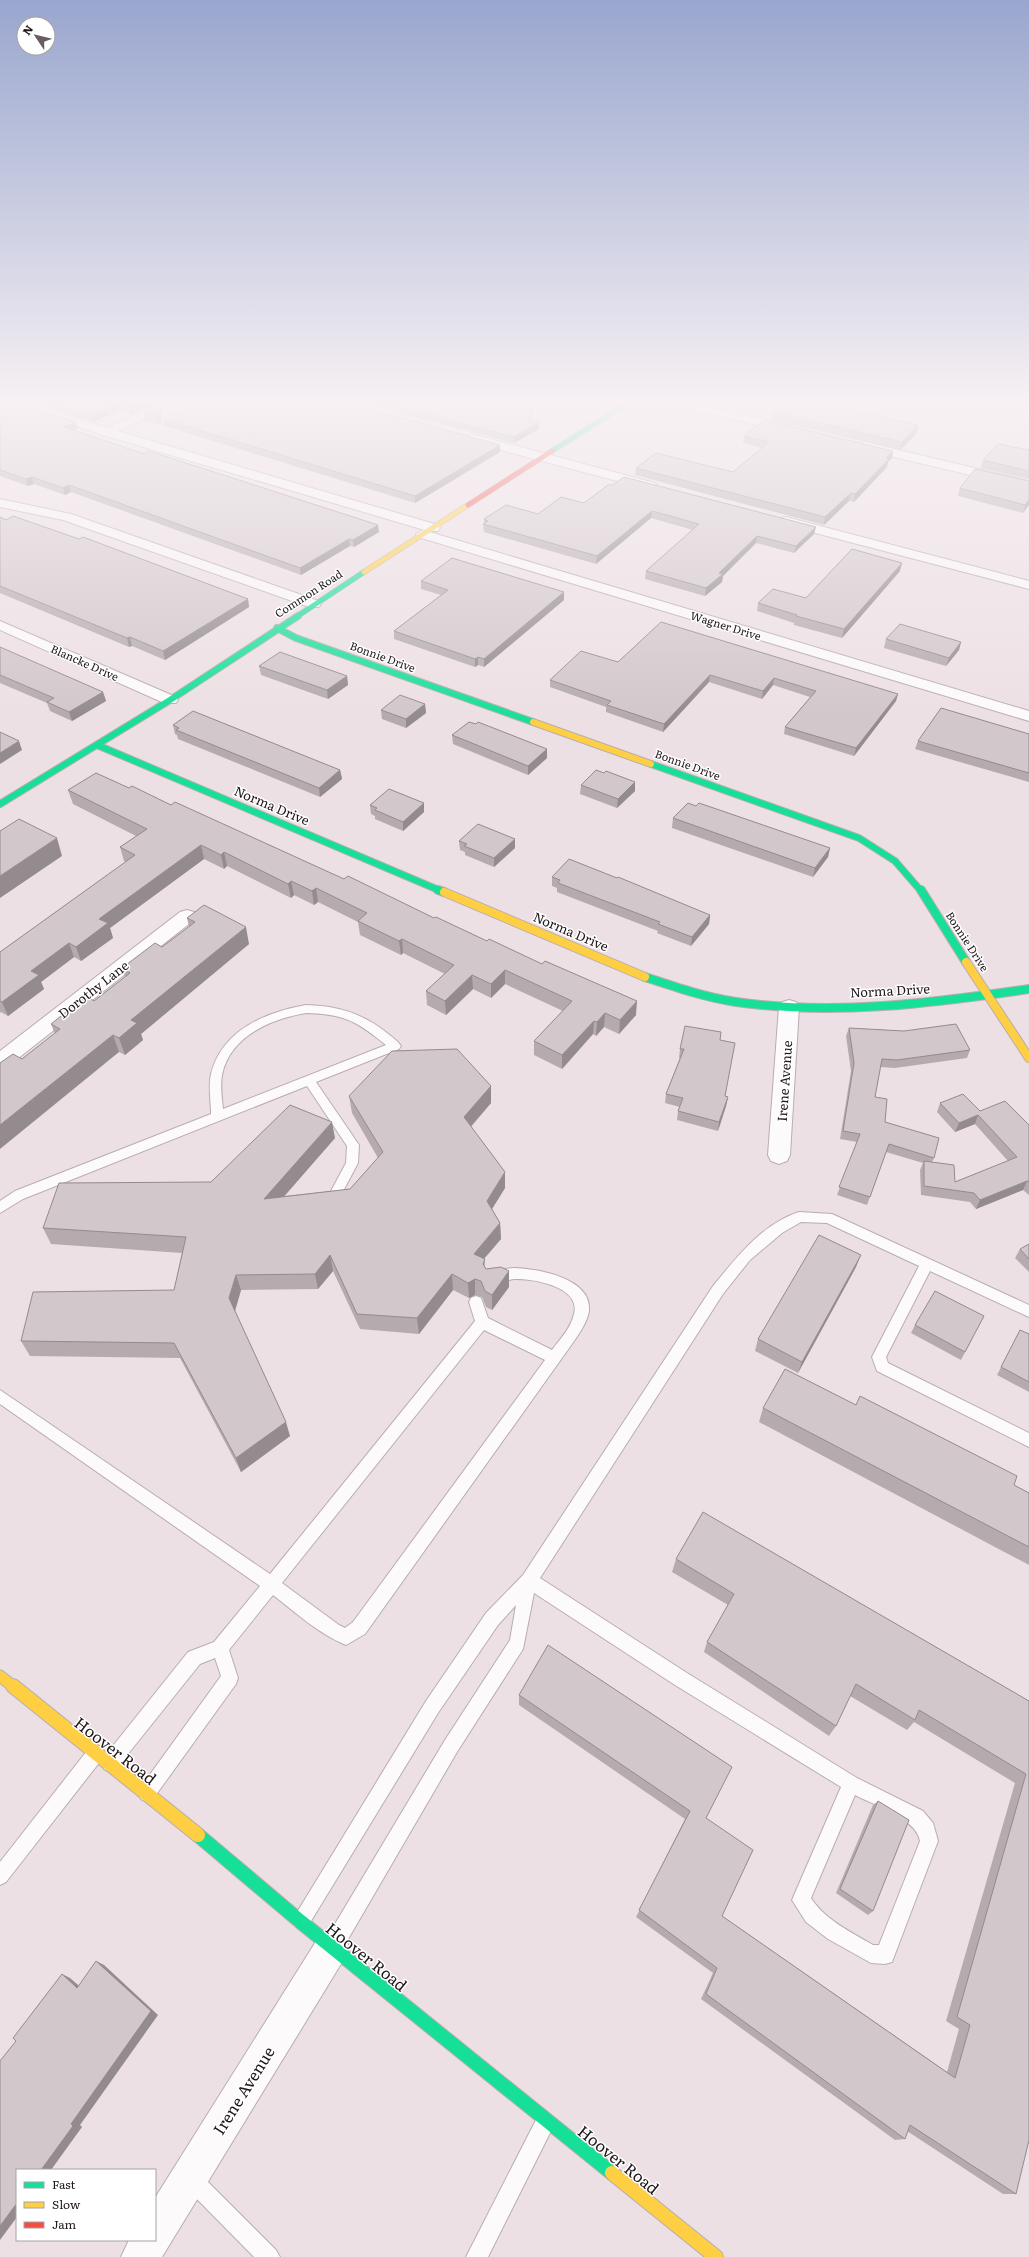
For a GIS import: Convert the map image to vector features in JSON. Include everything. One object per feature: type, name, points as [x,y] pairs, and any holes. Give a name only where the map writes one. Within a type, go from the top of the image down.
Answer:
[{"type":"street","points":[[20,507],[66,517],[314,604]]},
{"type":"street","name":"Wagner Drive","points":[[357,507],[428,531],[1029,716]]},
{"type":"street","name":"Common Road","points":[[0,804],[170,700],[277,628],[465,507]]},
{"type":"street","points":[[777,519],[1029,585]]},
{"type":"street","name":"Blancke Drive","points":[[0,625],[170,700]]},
{"type":"street","name":"Bonnie Drive","points":[[277,628],[296,638],[762,803],[864,841],[882,850],[900,866],[916,884],[990,996]]},
{"type":"street","name":"Norma Drive","points":[[97,745],[664,984],[712,998],[789,1007],[883,1005],[990,996]]},
{"type":"street","name":"Dorothy Lane","points":[[0,1062],[187,916]]},
{"type":"street","points":[[1029,989],[990,996],[1029,1058]]},
{"type":"street","name":"Irene Avenue","points":[[779,1155],[789,1007]]},
{"type":"street","name":"Hoover Road","points":[[0,1676],[102,1759],[147,1793],[301,1922],[716,2257]]},
{"type":"street","name":"Irene Avenue","points":[[156,2231],[332,1947]]},
{"type":"street","points":[[140,2257],[150,2241]]},
{"type":"lane","points":[[0,1208],[19,1195],[395,1046],[362,1020],[344,1012],[312,1008],[292,1011],[255,1025],[241,1033],[223,1058],[217,1074],[217,1116]]},
{"type":"lane","points":[[308,1080],[353,1145],[352,1163],[336,1193]]},
{"type":"lane","points":[[301,1922],[432,1707],[492,1619],[529,1580],[718,1290],[745,1256],[777,1230],[799,1217],[828,1218],[1029,1311]]},
{"type":"lane","points":[[927,1263],[879,1357],[882,1367],[1029,1440]]},
{"type":"lane","points":[[0,1396],[271,1584],[333,1631],[346,1637],[359,1628],[554,1358],[580,1319],[582,1304],[574,1292],[559,1281],[547,1276],[500,1273],[492,1279]]},
{"type":"lane","points":[[476,1302],[482,1322],[554,1358]]},
{"type":"lane","points":[[0,1876],[102,1759],[194,1658],[220,1648],[482,1322]]},
{"type":"lane","points":[[529,1580],[681,1679],[851,1784],[917,1817],[927,1830],[929,1841],[885,1955],[871,1954],[835,1932],[812,1916],[801,1900],[810,1876],[851,1784]]},
{"type":"lane","points":[[332,1947],[451,1746],[517,1643],[529,1580]]},
{"type":"lane","points":[[147,1793],[230,1678],[220,1648]]},
{"type":"lane","points":[[477,2257],[546,2120]]},
{"type":"lane","points":[[190,2177],[269,2257]]},
{"type":"building","points":[[131,507],[323,507],[378,525],[353,540],[349,539],[300,568]]},
{"type":"building","points":[[502,507],[514,507],[538,514],[547,507],[740,507],[816,527],[796,546],[757,536],[719,573],[723,574],[706,588],[646,571],[699,524],[652,511],[597,556],[483,524],[488,521],[484,519]]},
{"type":"building","points":[[788,507],[835,507],[825,517]]},
{"type":"building","points":[[13,516],[79,539],[83,537],[248,599],[163,651],[130,637],[127,638],[0,586],[0,517],[6,520]]},
{"type":"building","points":[[852,549],[902,563],[844,629],[796,616],[797,615],[758,603],[773,589],[806,598]]},
{"type":"building","points":[[452,558],[564,592],[484,659],[478,657],[475,659],[394,631],[448,590],[421,581]]},
{"type":"building","points":[[661,622],[898,694],[856,748],[785,727],[816,691],[774,678],[763,691],[710,675],[664,724],[607,705],[611,701],[550,680],[581,651],[618,662]]},
{"type":"building","points":[[900,624],[961,642],[949,658],[886,639]]},
{"type":"building","points":[[0,647],[103,692],[69,712],[47,702],[54,698],[0,675]]},
{"type":"building","points":[[280,652],[347,676],[327,690],[259,666]]},
{"type":"building","points":[[400,695],[425,704],[406,719],[381,710]]},
{"type":"building","points":[[941,708],[1029,734],[1029,773],[918,741]]},
{"type":"building","points":[[193,711],[340,770],[319,788],[176,730],[179,728],[173,725]]},
{"type":"building","points":[[469,722],[476,724],[478,722],[547,749],[528,766],[452,735]]},
{"type":"building","points":[[0,732],[19,741],[0,753]]},
{"type":"building","points":[[596,770],[604,773],[606,771],[635,782],[618,799],[581,785]]},
{"type":"building","points":[[96,773],[129,788],[132,786],[171,805],[175,802],[344,879],[348,876],[434,918],[436,917],[487,941],[489,939],[542,964],[545,961],[637,1001],[620,1020],[605,1013],[597,1022],[594,1021],[562,1055],[534,1041],[572,1001],[505,970],[491,984],[472,975],[445,1001],[426,991],[454,965],[402,939],[399,941],[358,921],[367,913],[316,888],[312,891],[291,881],[288,884],[224,852],[221,855],[201,845],[99,919],[108,923],[76,947],[69,943],[31,971],[39,975],[2,1002],[0,1001],[0,952],[135,855],[120,847],[147,829],[68,790]]},
{"type":"building","points":[[389,789],[424,803],[403,822],[375,810],[377,808],[370,805]]},
{"type":"building","points":[[688,803],[696,806],[699,803],[830,848],[815,868],[673,818]]},
{"type":"building","points":[[19,819],[57,838],[0,876],[0,831]]},
{"type":"building","points":[[478,824],[515,839],[494,858],[464,846],[467,844],[459,841]]},
{"type":"building","points":[[569,859],[617,878],[618,877],[710,915],[692,937],[658,924],[660,922],[558,883],[560,880],[552,877]]},
{"type":"building","points":[[204,905],[246,927],[131,1020],[137,1023],[119,1038],[113,1035],[0,1125],[0,1063],[13,1054],[22,1059],[60,1029],[51,1024],[86,996],[94,1001],[130,973],[122,968],[155,943],[162,947],[195,922],[187,918]]},
{"type":"building","points":[[956,1024],[970,1050],[897,1060],[882,1059],[875,1097],[887,1099],[885,1122],[939,1138],[934,1158],[889,1144],[870,1197],[839,1187],[860,1134],[843,1131],[854,1063],[849,1028],[904,1031]]},
{"type":"building","points":[[685,1026],[721,1032],[720,1040],[735,1043],[725,1096],[728,1097],[719,1122],[678,1111],[683,1098],[666,1094],[684,1049],[680,1049]]},
{"type":"building","points":[[457,1049],[491,1086],[464,1117],[505,1172],[487,1201],[500,1223],[474,1254],[485,1259],[483,1264],[486,1269],[501,1267],[509,1271],[492,1295],[485,1291],[481,1281],[475,1279],[468,1283],[452,1274],[417,1318],[357,1314],[330,1255],[315,1274],[236,1275],[229,1298],[286,1422],[236,1458],[174,1343],[21,1341],[33,1292],[174,1290],[186,1237],[43,1228],[59,1183],[211,1182],[290,1105],[332,1122],[264,1199],[350,1189],[383,1152],[349,1096],[392,1051]]},
{"type":"building","points":[[963,1094],[980,1111],[1005,1101],[1029,1125],[1029,1182],[1027,1181],[980,1200],[974,1193],[924,1186],[924,1161],[954,1165],[955,1182],[1017,1157],[978,1115],[959,1123],[940,1103]]},
{"type":"building","points":[[819,1235],[861,1255],[802,1362],[758,1339]]},
{"type":"building","points":[[1029,1244],[1029,1259],[1020,1249]]},
{"type":"building","points":[[935,1291],[984,1316],[965,1352],[915,1325]]},
{"type":"building","points":[[1020,1330],[1029,1334],[1029,1382],[1001,1367]]},
{"type":"building","points":[[785,1369],[856,1405],[860,1396],[1017,1476],[1014,1485],[1029,1493],[1029,1547],[763,1408]]},
{"type":"building","points":[[703,1512],[1029,1701],[1029,2140],[1016,2194],[910,2125],[905,2139],[706,1994],[717,1968],[639,1910],[690,1811],[519,1695],[548,1645],[732,1767],[706,1818],[753,1850],[722,1916],[955,2078],[970,2025],[957,2017],[1026,1774],[919,1710],[915,1720],[856,1684],[836,1726],[707,1642],[734,1594],[676,1559]]},
{"type":"building","points":[[878,1801],[909,1820],[873,1911],[840,1889]]},
{"type":"building","points":[[96,1961],[151,2011],[71,2124],[73,2126],[42,2169],[16,2169],[16,2204],[0,2226],[0,2061],[16,2041],[13,2038],[62,1974],[77,1988]]},
{"type":"traffic: fast","points":[[0,804],[170,700],[364,572]]},
{"type":"traffic: fast","points":[[277,628],[296,638],[533,722]]},
{"type":"traffic: fast","points":[[97,745],[444,892]]},
{"type":"traffic: fast","points":[[651,764],[859,838],[881,850],[900,865],[919,887],[966,962]]},
{"type":"traffic: fast","points":[[645,977],[689,992],[736,1002],[785,1007],[835,1008],[885,1006],[983,996],[1029,989]]},
{"type":"traffic: fast","points":[[198,1835],[301,1922],[612,2173]]},
{"type":"traffic: slow","points":[[364,572],[464,507]]},
{"type":"traffic: slow","points":[[533,722],[651,764]]},
{"type":"traffic: slow","points":[[444,892],[645,977]]},
{"type":"traffic: slow","points":[[966,962],[1029,1058]]},
{"type":"traffic: slow","points":[[0,1676],[198,1835]]},
{"type":"traffic: slow","points":[[612,2173],[716,2257]]}]
